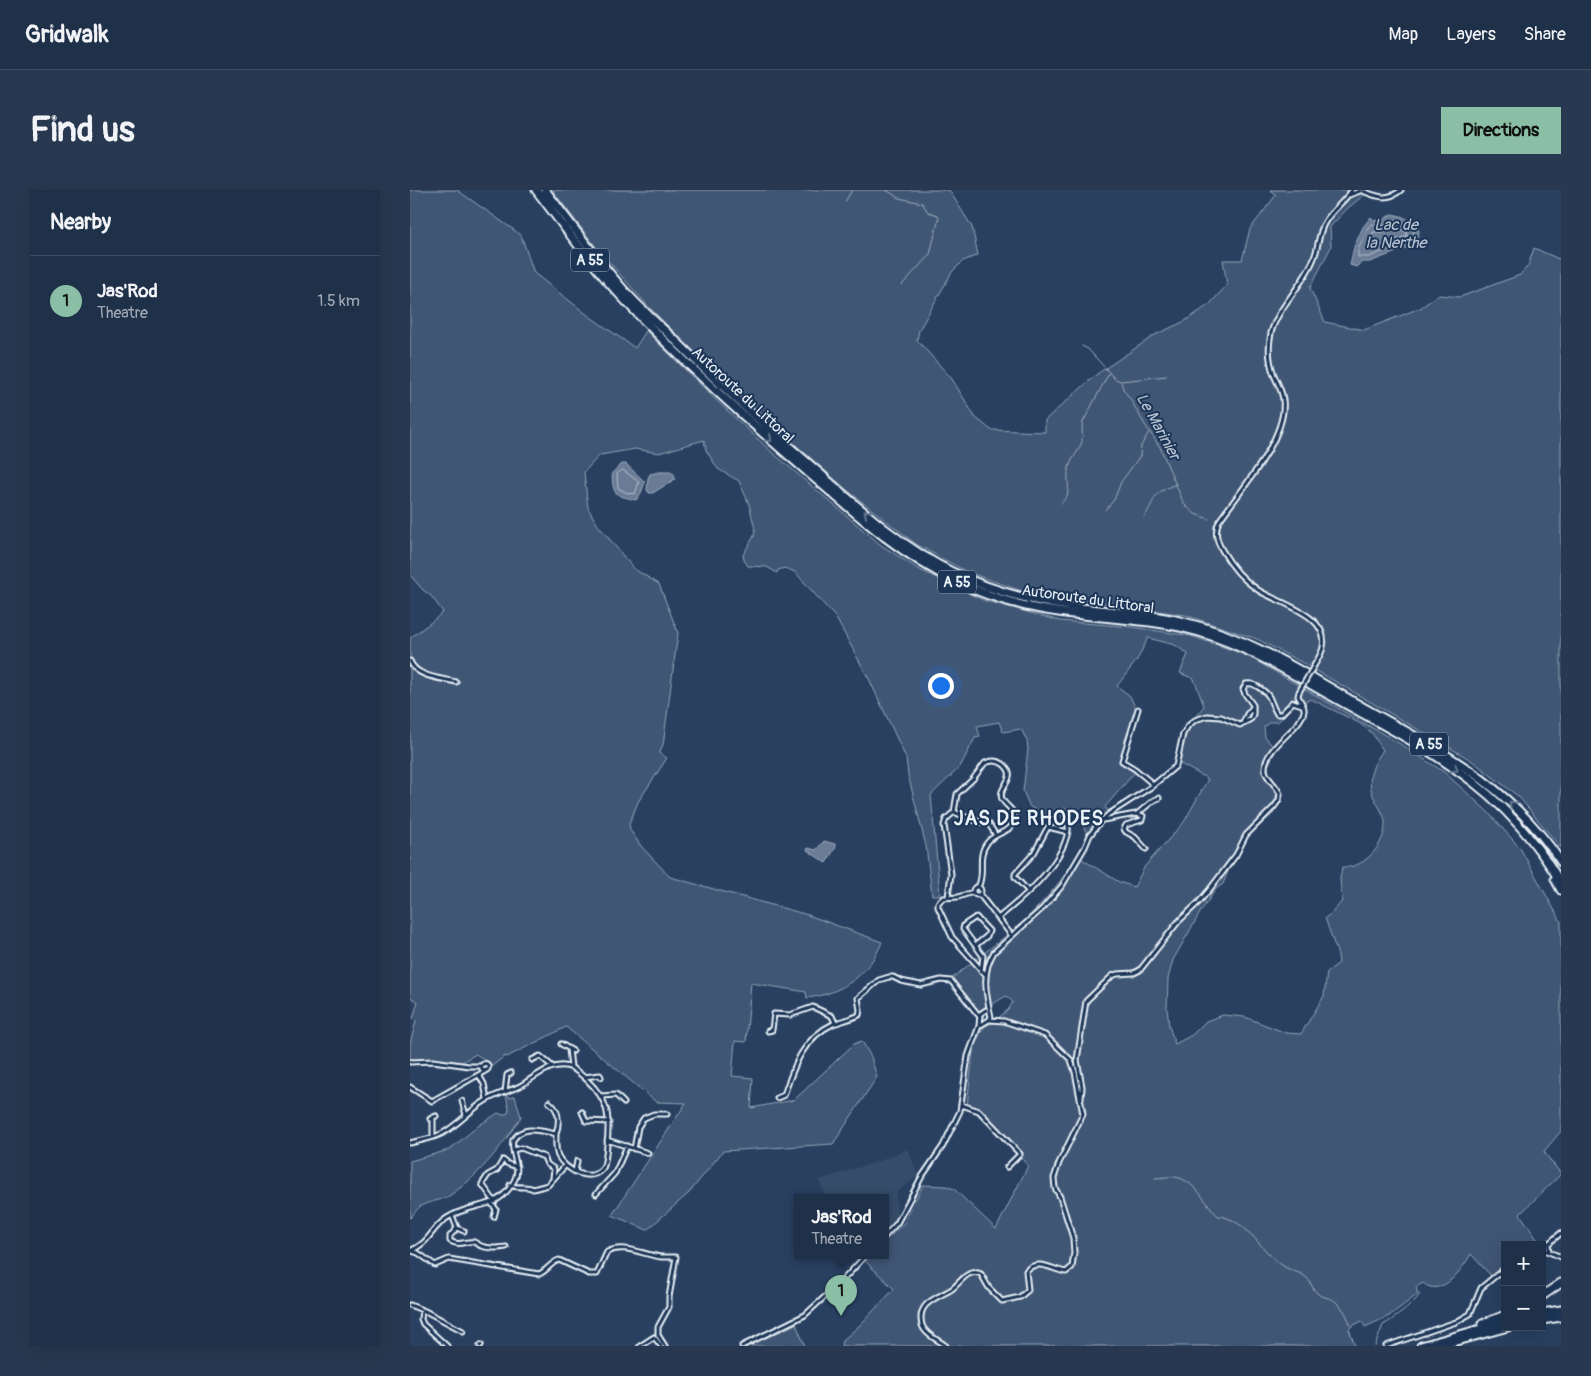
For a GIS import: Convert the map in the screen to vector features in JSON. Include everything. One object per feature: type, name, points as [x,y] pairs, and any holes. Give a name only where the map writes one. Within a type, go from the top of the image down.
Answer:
[{"type":"highway","name":"Autoroute du Littoral","points":[[536,190],[616,291],[695,371],[855,513],[906,553],[958,582],[1012,602],[1066,613],[1183,628],[1224,640],[1249,651],[1418,746],[1475,783],[1518,825],[1561,883]]},
{"type":"highway","name":"Autoroute du Littoral","points":[[545,190],[601,263],[626,291],[698,363],[819,473],[913,549],[952,572],[979,584],[1017,597],[1064,606],[1176,620],[1228,635],[1256,647],[1427,742],[1474,772],[1507,798],[1551,847],[1561,862]]},
{"type":"highway","points":[[1544,840],[1561,868]]},
{"type":"highway","points":[[1546,861],[1561,890]]},
{"type":"highway","points":[[1546,1293],[1561,1283]]},
{"type":"highway","points":[[1546,1312],[1561,1310]]},
{"type":"highway","points":[[1546,1319],[1561,1316]]},
{"type":"highway","points":[[1435,1344],[1501,1317]]},
{"type":"highway","points":[[1435,1344],[1501,1323]]},
{"type":"highway","points":[[1421,1346],[1501,1329]]},
{"type":"street","points":[[1081,1100],[1082,1083],[1077,1060],[1086,1000],[1112,976],[1134,973],[1140,970],[1178,922],[1210,889],[1233,859],[1246,835],[1279,800],[1280,794],[1267,776],[1266,766],[1276,747],[1294,728],[1303,714],[1304,710],[1298,697],[1299,692],[1324,645],[1323,637],[1319,627],[1302,612],[1267,596],[1244,579],[1227,559],[1218,542],[1216,531],[1219,522],[1267,452],[1280,429],[1284,408],[1282,394],[1270,358],[1270,342],[1273,329],[1281,312],[1310,269],[1325,221],[1352,190]]},
{"type":"street","points":[[1348,195],[1362,191],[1373,196],[1386,198],[1401,190]]},
{"type":"street","points":[[410,661],[413,667],[420,672],[456,682]]},
{"type":"street","points":[[979,1026],[988,1016],[985,983],[990,960],[994,952],[1043,908],[1062,886],[1090,835],[1102,820],[1154,785],[1176,766],[1183,734],[1194,720],[1203,716],[1215,716],[1236,724],[1243,724],[1251,719],[1253,707],[1244,692],[1247,684],[1254,684],[1268,694],[1278,715],[1293,702],[1302,705]]},
{"type":"street","points":[[1138,709],[1121,759],[1154,785]]},
{"type":"street","points":[[948,897],[951,874],[944,831],[946,819],[954,812],[957,794],[973,779],[982,765],[990,761],[999,762],[1008,771],[1009,780],[1002,792],[1002,797],[1013,812],[1014,820],[1008,829],[995,834],[987,842],[981,856],[982,875],[978,887],[974,888],[973,892],[940,900],[938,905],[949,933],[981,972],[986,975]]},
{"type":"street","points":[[1136,814],[1159,798]]},
{"type":"street","points":[[954,812],[973,820],[990,824],[995,834]]},
{"type":"street","points":[[998,918],[1028,891],[1052,865],[1068,832],[1064,812]]},
{"type":"street","points":[[1102,820],[1136,814],[1143,816],[1144,818],[1139,822],[1126,825],[1124,831],[1135,837],[1146,849]]},
{"type":"street","points":[[1028,891],[1014,877],[1015,874],[1034,853],[1048,827],[1068,832]]},
{"type":"street","points":[[978,887],[981,890],[980,895],[1012,936]]},
{"type":"street","points":[[973,892],[975,895],[980,895]]},
{"type":"street","points":[[976,946],[989,932],[976,917],[964,924],[963,929],[983,956],[981,972]]},
{"type":"street","points":[[777,1098],[784,1095],[793,1068],[810,1040],[835,1024],[859,1015],[858,998],[884,978],[894,977],[901,982],[921,985],[941,980],[954,983],[980,1016],[988,1016],[1045,1035],[1071,1060],[1084,1114],[1059,1162],[1054,1178],[1055,1188],[1060,1197],[1073,1238],[1074,1253],[1072,1267],[1066,1272],[1047,1266],[1033,1265],[1026,1271],[1028,1290],[1024,1295],[1006,1301],[998,1299],[989,1288],[982,1274],[975,1272],[966,1276],[950,1290],[930,1300],[922,1315],[922,1325],[925,1330],[946,1346]]},
{"type":"street","points":[[768,1031],[772,1030],[774,1014],[790,1015],[813,1007],[832,1016],[835,1024]]},
{"type":"street","points":[[980,1016],[988,1016]]},
{"type":"street","points":[[889,1232],[897,1223],[921,1178],[954,1126],[962,1105],[963,1084],[968,1056],[979,1026],[980,1016]]},
{"type":"street","points":[[560,1044],[571,1050],[571,1067]]},
{"type":"street","points":[[532,1060],[541,1055],[553,1067]]},
{"type":"street","points":[[410,1062],[433,1061],[464,1066],[481,1066],[482,1070],[487,1070],[432,1101],[410,1087]]},
{"type":"street","points":[[410,1143],[433,1137],[451,1128],[487,1100],[521,1086],[538,1074],[553,1067],[565,1066],[571,1067],[584,1077],[601,1096],[606,1108],[608,1122],[607,1140],[604,1164],[601,1170],[590,1174],[575,1172],[566,1166],[557,1154],[558,1113],[553,1104],[549,1102]]},
{"type":"street","points":[[584,1077],[600,1076],[596,1071]]},
{"type":"street","points":[[479,1075],[484,1084],[487,1100]]},
{"type":"street","points":[[505,1092],[507,1075]]},
{"type":"street","points":[[1076,1075],[1082,1083]]},
{"type":"street","points":[[1077,1088],[1080,1090],[1082,1088]]},
{"type":"street","points":[[601,1096],[616,1094],[624,1103]]},
{"type":"street","points":[[462,1101],[466,1115]]},
{"type":"street","points":[[962,1105],[979,1111],[1020,1154],[1007,1167]]},
{"type":"street","points":[[582,1112],[586,1123],[608,1122]]},
{"type":"street","points":[[634,1149],[638,1127],[644,1118],[654,1114],[667,1114]]},
{"type":"street","points":[[433,1118],[433,1137]]},
{"type":"street","points":[[412,1249],[426,1242],[437,1225],[452,1215],[469,1208],[493,1203],[501,1198],[516,1176],[517,1166],[512,1144],[513,1138],[526,1130],[535,1129],[556,1134]]},
{"type":"street","points":[[607,1140],[648,1153]]},
{"type":"street","points":[[596,1194],[612,1178],[627,1146]]},
{"type":"street","points":[[513,1150],[522,1148],[544,1157],[547,1164],[554,1169],[553,1179]]},
{"type":"street","points":[[494,1217],[496,1209],[482,1184],[488,1176],[497,1170],[504,1160],[508,1164],[517,1166]]},
{"type":"street","points":[[575,1172],[577,1161]]},
{"type":"street","points":[[510,1186],[518,1188],[529,1186],[533,1189],[548,1185],[566,1166]]},
{"type":"street","points":[[452,1215],[457,1228],[464,1231]]},
{"type":"street","points":[[457,1228],[450,1236],[450,1241],[452,1242],[462,1244],[474,1242],[492,1249],[506,1247]]},
{"type":"street","points":[[1549,1251],[1548,1244],[1561,1233]]},
{"type":"street","points":[[412,1249],[433,1265],[449,1259],[539,1274],[544,1272],[553,1262],[559,1260],[589,1274],[597,1274],[607,1252],[626,1248],[660,1257],[676,1257],[669,1307],[658,1327],[658,1335],[665,1346]]},
{"type":"street","points":[[412,1249],[418,1253]]},
{"type":"street","points":[[1546,1250],[1561,1257]]},
{"type":"street","points":[[742,1346],[804,1315],[841,1282],[862,1259]]},
{"type":"street","points":[[1386,1346],[1456,1322],[1470,1314],[1481,1288],[1501,1271]]},
{"type":"street","points":[[410,1306],[422,1310],[463,1331]]},
{"type":"street","points":[[422,1310],[421,1320],[423,1324],[448,1346]]},
{"type":"street","points":[[640,1346],[654,1337],[661,1346]]},
{"type":"shaded area","points":[[410,190],[457,190],[521,235],[534,273],[589,316],[635,348],[646,331],[773,453],[881,545],[918,569],[983,600],[1060,621],[1132,627],[1191,636],[1246,655],[1402,745],[1444,772],[1487,811],[1520,848],[1561,922],[1561,1131],[1544,1152],[1561,1174],[1520,1214],[1538,1241],[1501,1241],[1501,1270],[1492,1277],[1471,1254],[1457,1274],[1444,1285],[1430,1287],[1423,1283],[1416,1287],[1418,1294],[1389,1316],[1365,1327],[1362,1321],[1352,1326],[1349,1329],[1355,1346],[841,1346],[842,1341],[894,1289],[864,1260],[889,1259],[889,1237],[904,1223],[923,1185],[946,1186],[954,1189],[996,1229],[1028,1166],[992,1124],[967,1105],[974,1043],[985,1026],[992,1023],[1008,1010],[1013,1002],[1006,996],[977,1013],[951,979],[1007,935],[1006,932],[1009,930],[1011,932],[1030,915],[1055,887],[1077,856],[1119,882],[1134,887],[1145,866],[1184,822],[1208,779],[1175,761],[1181,733],[1188,722],[1190,723],[1204,706],[1194,679],[1180,673],[1188,654],[1175,645],[1148,638],[1137,660],[1117,686],[1130,696],[1136,709],[1119,762],[1135,772],[1105,807],[1111,814],[1101,821],[1088,837],[1076,808],[1044,814],[1030,807],[1023,791],[1028,749],[1027,741],[1021,729],[1003,732],[999,722],[977,726],[980,737],[975,738],[960,767],[931,795],[940,895],[932,895],[926,846],[908,775],[906,758],[870,681],[836,618],[795,572],[785,568],[778,570],[777,573],[767,567],[748,566],[743,555],[754,536],[755,529],[749,504],[739,481],[718,469],[706,450],[704,440],[659,453],[635,449],[600,455],[584,472],[588,508],[597,524],[634,569],[659,584],[678,633],[663,745],[659,753],[667,758],[638,802],[629,824],[630,830],[641,846],[670,877],[808,915],[882,942],[870,964],[862,973],[842,987],[819,996],[807,998],[806,992],[751,983],[746,1042],[735,1041],[732,1076],[753,1078],[751,1108],[794,1100],[854,1044],[862,1041],[871,1057],[877,1077],[833,1144],[723,1151],[689,1193],[647,1230],[612,1215],[686,1103],[656,1102],[566,1027],[507,1057],[505,1056],[492,1066],[476,1054],[459,1064],[417,1061],[410,1058],[410,1044],[416,1021],[413,1018],[418,1002],[410,997],[410,638],[443,612],[431,596],[410,575]],"holes":[[[1311,699],[1359,723],[1372,733],[1383,750],[1373,768],[1370,783],[1372,793],[1384,817],[1385,829],[1378,846],[1366,860],[1350,867],[1342,867],[1340,879],[1342,901],[1325,918],[1339,963],[1327,972],[1324,996],[1301,1034],[1286,1033],[1245,1017],[1223,1015],[1206,1021],[1192,1035],[1175,1044],[1169,1026],[1167,1008],[1168,979],[1173,960],[1201,911],[1216,889],[1223,884],[1229,869],[1250,834],[1274,813],[1278,784],[1269,774],[1268,766],[1276,750],[1265,737],[1264,727],[1270,722],[1278,722],[1291,707]]]},
{"type":"shaded area","points":[[552,190],[949,190],[972,227],[978,255],[963,261],[952,272],[919,330],[917,340],[952,379],[975,417],[991,430],[1045,432],[1045,420],[1097,374],[1155,335],[1185,321],[1210,304],[1227,285],[1223,260],[1242,260],[1250,229],[1276,195],[1270,190],[1370,190],[1348,208],[1330,227],[1331,247],[1310,288],[1325,322],[1364,330],[1420,308],[1439,295],[1460,297],[1520,275],[1528,266],[1534,248],[1561,260],[1561,848],[1519,797],[1471,760],[1303,663],[1257,639],[1185,615],[1022,591],[967,572],[916,544],[847,490],[702,360],[649,307],[596,247]]},
{"type":"shaded area","points":[[506,1095],[510,1098],[515,1096],[521,1117],[498,1149],[463,1186],[445,1198],[421,1206],[410,1218],[410,1161],[449,1150],[478,1126],[498,1113],[503,1115],[508,1113]]},
{"type":"shaded area","points":[[908,1149],[918,1176],[896,1193],[897,1222],[889,1229],[889,1194],[824,1194],[819,1180],[876,1162]]},
{"type":"shaded area","points":[[796,1324],[805,1346],[749,1346]]},
{"type":"water","name":"Lac de la Nerthe","points":[[1392,214],[1417,224],[1419,232],[1417,244],[1370,262],[1362,262],[1356,267],[1350,265],[1354,247],[1363,227],[1371,217],[1374,220],[1381,221]]},
{"type":"water","points":[[622,464],[626,464],[645,482],[636,500],[623,497],[614,490],[612,473]]},
{"type":"water","points":[[670,472],[674,474],[675,479],[653,493],[649,493],[647,490],[648,478],[650,474]]},
{"type":"water","points":[[824,841],[835,844],[836,847],[826,863],[807,850],[808,848],[816,850]]},
{"type":"waterway","points":[[845,202],[852,190]]},
{"type":"waterway","points":[[886,190],[899,198],[922,203],[928,212],[938,215],[939,218],[930,254],[902,285]]},
{"type":"waterway","name":"Le Marinier","points":[[1082,346],[1088,349],[1115,379],[1121,381],[1123,389],[1160,447],[1184,504],[1195,514],[1209,519]]},
{"type":"waterway","points":[[1061,503],[1068,491],[1069,467],[1082,442],[1083,422],[1109,373]]},
{"type":"waterway","points":[[1122,381],[1166,376]]},
{"type":"waterway","points":[[1105,510],[1114,500],[1121,482],[1140,456],[1141,446],[1149,432]]},
{"type":"waterway","points":[[1144,517],[1155,497],[1176,484]]},
{"type":"waterway","points":[[1155,1178],[1175,1177],[1194,1187],[1218,1216],[1229,1218],[1238,1223],[1276,1261],[1306,1277],[1319,1295],[1335,1301],[1344,1311],[1351,1326]]},
{"type":"waterway","points":[[1375,1346],[1383,1325],[1403,1311],[1420,1294]]},
{"type":"place","name":"Jas'Rod","points":[[841,1316]]},
{"type":"district","name":"JAS DE RHODES","points":[[1029,818]]}]
